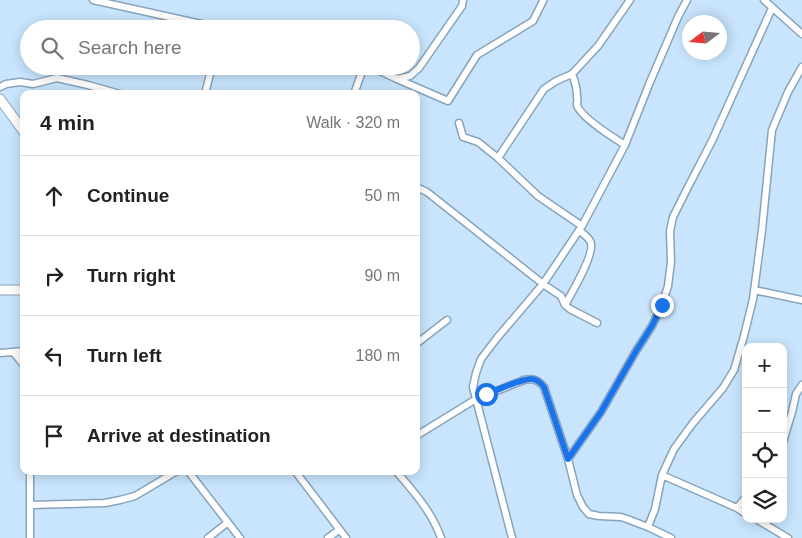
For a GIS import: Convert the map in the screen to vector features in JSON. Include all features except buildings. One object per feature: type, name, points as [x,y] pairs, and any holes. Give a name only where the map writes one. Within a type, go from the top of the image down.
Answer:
[{"type":"street","points":[[93,0],[183,20]]},
{"type":"street","points":[[420,67],[462,6],[463,0]]},
{"type":"street","points":[[498,158],[544,89],[572,74],[598,46],[630,0]]},
{"type":"street","points":[[512,538],[473,386],[476,373],[481,359],[543,284],[580,228],[625,145],[678,16],[687,0]]},
{"type":"street","points":[[764,0],[802,34]]},
{"type":"street","points":[[388,75],[448,101],[477,55],[533,20],[543,1]]},
{"type":"street","points":[[568,459],[601,412],[652,326],[662,305],[668,286],[671,262],[670,232],[673,218],[712,141],[772,8]]},
{"type":"street","points":[[648,526],[655,509],[662,475],[674,449],[723,388],[734,370],[754,290],[772,130],[788,92],[802,67]]},
{"type":"street","points":[[572,74],[575,83],[577,105],[580,110],[609,135],[625,145]]},
{"type":"street","points":[[206,90],[210,75]]},
{"type":"street","points":[[355,90],[361,75]]},
{"type":"street","points":[[397,79],[411,75]]},
{"type":"street","points":[[0,87],[20,82],[34,84],[57,78],[106,90]]},
{"type":"street","points":[[0,99],[20,126]]},
{"type":"street","points":[[459,123],[462,137],[478,142],[498,158],[538,196],[580,228],[590,241],[592,247],[587,264],[565,305]]},
{"type":"street","points":[[420,188],[561,296],[565,305],[577,314],[597,323]]},
{"type":"street","points":[[0,290],[20,290]]},
{"type":"street","points":[[754,290],[802,300]]},
{"type":"street","points":[[420,341],[447,320]]},
{"type":"street","points":[[0,353],[20,352]]},
{"type":"street","points":[[14,353],[20,360]]},
{"type":"street","points":[[420,434],[476,399],[524,380],[531,378],[537,380],[544,387],[568,459],[577,495],[583,508],[589,514],[621,517],[648,526],[670,538]]},
{"type":"street","points":[[786,433],[794,399],[802,385]]},
{"type":"street","points":[[30,475],[30,538]]},
{"type":"street","points":[[30,505],[105,503],[120,500],[135,496],[170,475]]},
{"type":"street","points":[[191,475],[240,538]]},
{"type":"street","points":[[298,475],[346,538]]},
{"type":"street","points":[[399,475],[418,497],[437,526],[441,538]]},
{"type":"street","points":[[662,475],[742,511]]},
{"type":"street","points":[[737,508],[742,502]]},
{"type":"street","points":[[208,538],[227,523]]},
{"type":"street","points":[[763,523],[788,538]]},
{"type":"street","points":[[328,538],[339,530]]},
{"type":"route","points":[[486,394],[531,378],[541,383],[568,459],[601,412],[652,326],[662,305]]}]
